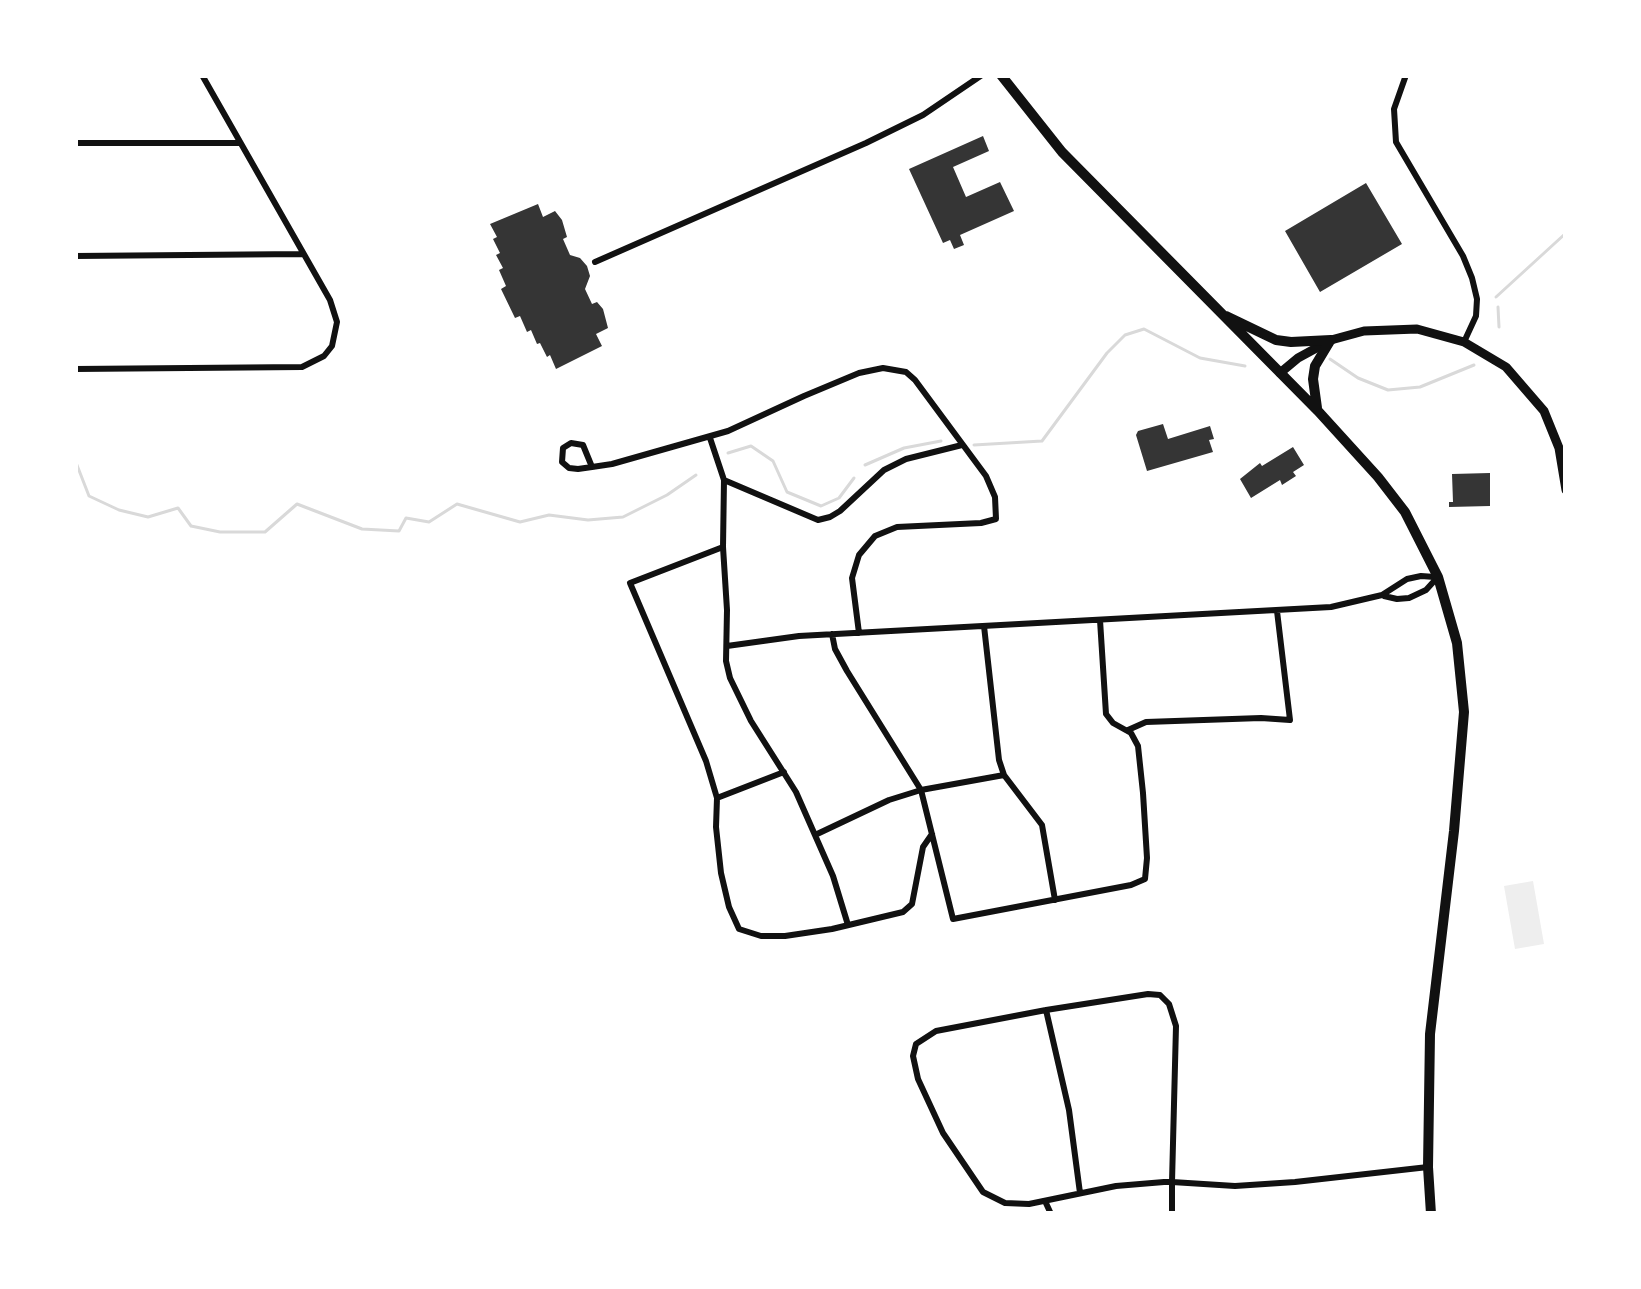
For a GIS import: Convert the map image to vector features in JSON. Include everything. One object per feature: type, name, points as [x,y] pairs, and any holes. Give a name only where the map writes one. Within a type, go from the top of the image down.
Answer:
[{"type":"main road","points":[[1001,75],[1063,152],[1318,411],[1394,496],[1438,577],[1457,643],[1464,712],[1430,1034],[1431,1214]]},
{"type":"main road","points":[[1220,313],[1276,340],[1291,342],[1398,328],[1465,342],[1506,367],[1544,411],[1559,448],[1566,490]]},
{"type":"main road","points":[[1280,373],[1331,340]]},
{"type":"main road","points":[[1318,411],[1315,366],[1331,340]]},
{"type":"street","points":[[75,369],[302,367],[314,364],[332,346],[337,322],[330,300],[202,75]]},
{"type":"street","points":[[595,262],[866,143],[923,115],[982,75]]},
{"type":"street","points":[[1406,75],[1394,110],[1396,142],[1472,278],[1476,316],[1465,342]]},
{"type":"street","points":[[75,143],[239,143]]},
{"type":"street","points":[[75,256],[303,254]]},
{"type":"street","points":[[592,467],[583,445],[571,443],[563,448],[565,466],[573,470],[592,467],[710,437],[883,368],[906,373],[986,476],[995,497],[995,519],[897,527],[874,536],[859,555],[852,578],[859,633]]},
{"type":"street","points":[[710,437],[724,480],[726,661],[751,721],[796,792],[848,925]]},
{"type":"street","points":[[724,480],[818,520],[840,511],[884,470],[905,459],[962,445]]},
{"type":"street","points":[[723,547],[630,583],[706,761],[717,798],[721,873],[739,928],[761,936],[785,936],[903,912],[912,904],[923,848],[932,834]]},
{"type":"street","points":[[727,646],[832,634],[1331,608],[1382,595],[1406,579],[1438,577]]},
{"type":"street","points":[[1382,595],[1409,598],[1438,577]]},
{"type":"street","points":[[1128,730],[1146,722],[1290,721],[1277,611]]},
{"type":"street","points":[[832,634],[847,671],[921,790],[952,919],[1144,879],[1147,858],[1137,742],[1106,713],[1100,620]]},
{"type":"street","points":[[984,626],[999,760],[1004,775],[1042,825],[1055,900]]},
{"type":"street","points":[[717,798],[784,772]]},
{"type":"street","points":[[815,835],[889,800],[1004,775]]},
{"type":"street","points":[[1172,1214],[1172,1182],[1176,1026],[1175,1014],[1160,995],[936,1031],[916,1044],[913,1056],[918,1079],[932,1112],[983,1192],[994,1199],[1017,1204],[1116,1186],[1172,1182],[1235,1186],[1428,1167]]},
{"type":"street","points":[[1046,1010],[1069,1110],[1080,1193]]},
{"type":"street","points":[[1045,1201],[1051,1214]]},
{"type":"shaded area","points":[[1533,881],[1544,944],[1515,949],[1504,886]]},
{"type":"building","points":[[983,136],[989,151],[953,167],[966,197],[1000,182],[1014,211],[960,235],[964,245],[954,249],[950,240],[943,243],[909,169]]},
{"type":"building","points":[[1366,183],[1402,244],[1320,292],[1285,231]]},
{"type":"building","points":[[538,204],[543,217],[555,211],[562,220],[567,237],[563,239],[570,255],[587,266],[590,276],[585,289],[592,304],[597,302],[603,309],[608,328],[596,334],[602,346],[556,369],[520,316],[515,318],[501,289],[506,286],[499,270],[503,268],[490,224]]},
{"type":"building","points":[[1163,424],[1168,439],[1210,426],[1213,452],[1147,471],[1136,435]]},
{"type":"building","points":[[1293,447],[1304,465],[1293,472],[1296,476],[1251,498],[1240,479]]},
{"type":"building","points":[[1490,473],[1490,506],[1449,507],[1452,474]]},
{"type":"waterway","points":[[1496,297],[1566,233]]},
{"type":"waterway","points":[[1498,307],[1499,327]]},
{"type":"waterway","points":[[974,445],[1042,441],[1107,353],[1125,335],[1144,329],[1200,358],[1245,366]]},
{"type":"waterway","points":[[1330,359],[1388,390],[1420,387],[1474,365]]},
{"type":"waterway","points":[[865,465],[904,448],[941,441]]},
{"type":"waterway","points":[[728,453],[751,446],[773,461],[787,492],[821,506],[839,498],[854,478]]},
{"type":"waterway","points":[[75,460],[89,496],[148,517],[178,508],[191,526],[220,532],[265,532],[297,504],[362,529],[399,531],[406,518],[429,522],[457,504],[520,522],[549,515],[588,520],[623,517],[696,475]]}]
